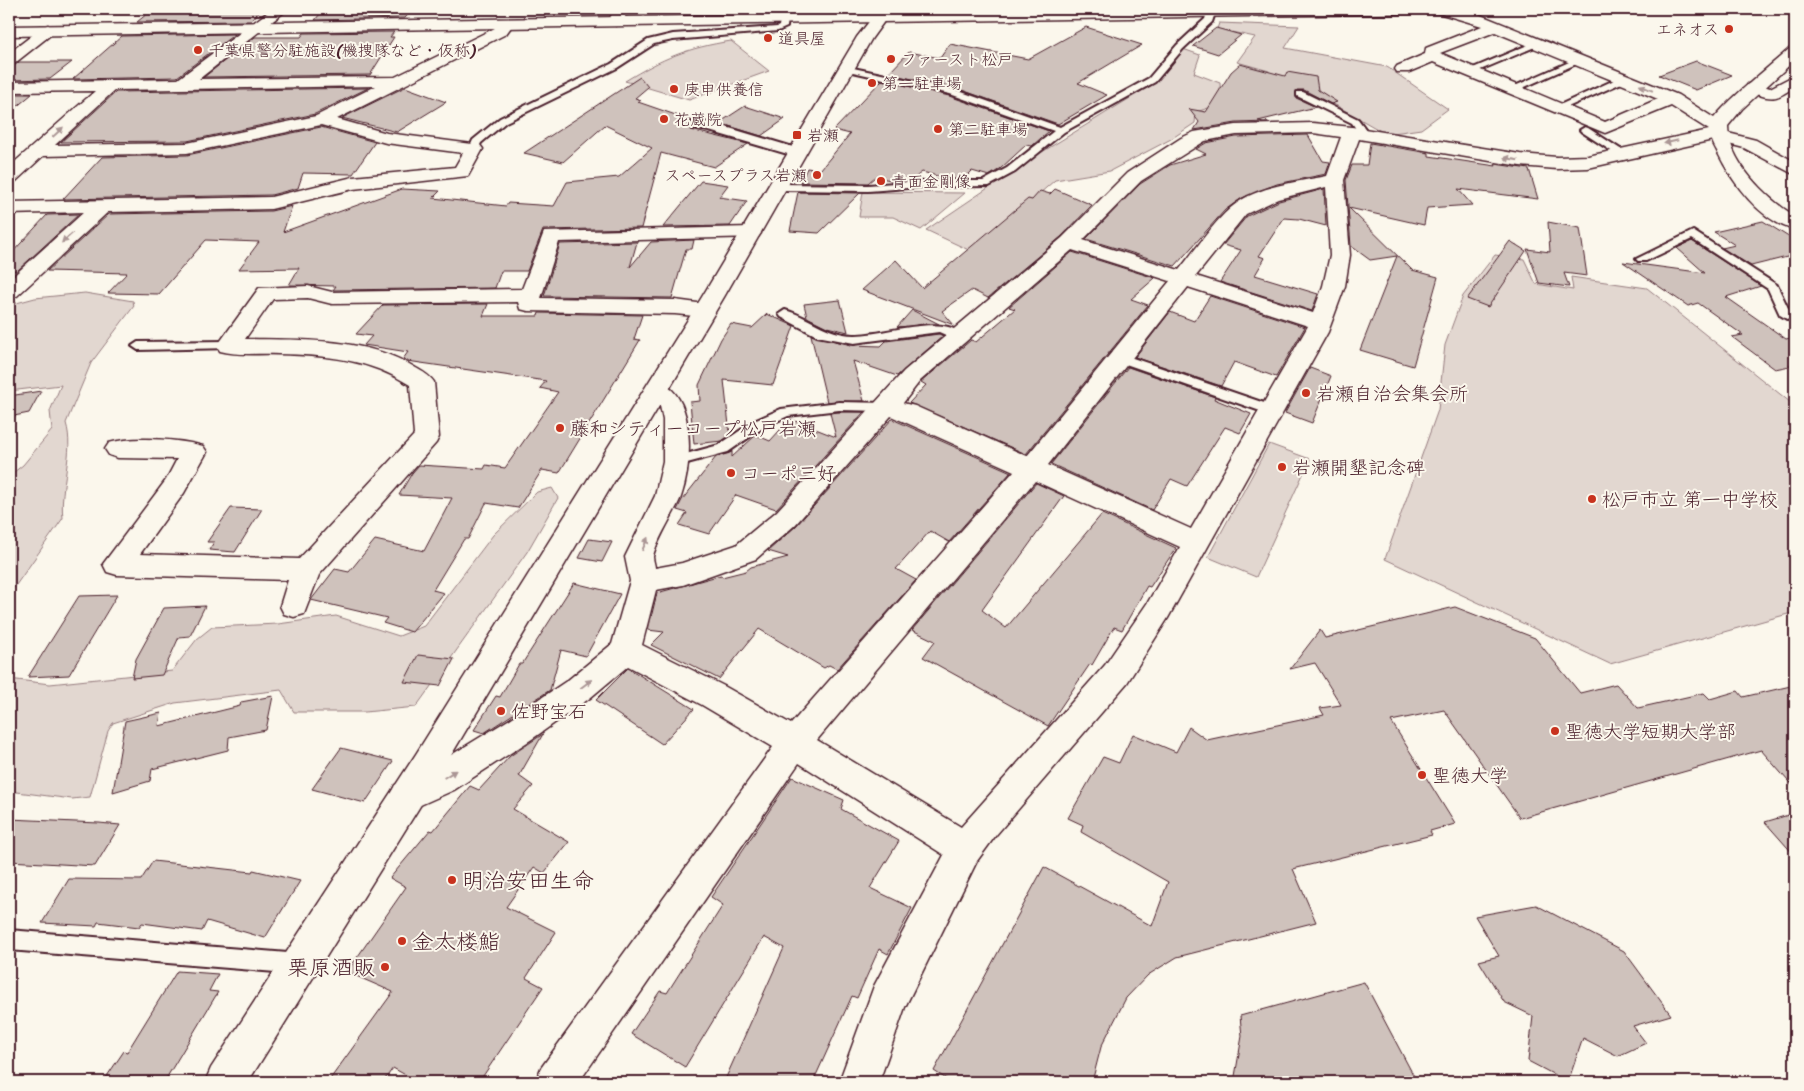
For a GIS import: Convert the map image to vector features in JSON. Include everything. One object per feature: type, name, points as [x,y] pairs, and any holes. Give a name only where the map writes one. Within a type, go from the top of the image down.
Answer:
[{"type":"main road","points":[[182,84],[260,27],[281,9]]},
{"type":"main road","points":[[9,31],[506,23],[619,15],[784,18],[882,13],[1439,9],[1473,17],[1672,99],[1694,111],[1719,133],[1750,144],[1795,169]]},
{"type":"main road","points":[[232,1080],[300,964],[407,796],[657,389],[779,186],[847,68],[882,13]]},
{"type":"main road","points":[[37,151],[186,148],[322,120],[501,31],[506,23]]},
{"type":"main road","points":[[1432,56],[1432,51],[1448,43],[1496,26]]},
{"type":"main road","points":[[9,60],[48,30]]},
{"type":"main road","points":[[1719,133],[1727,115],[1795,52]]},
{"type":"main road","points":[[1403,69],[1432,56],[1605,128],[1672,99]]},
{"type":"main road","points":[[9,87],[398,81]]},
{"type":"main road","points":[[1754,88],[1772,94],[1793,84]]},
{"type":"main road","points":[[9,176],[111,85]]},
{"type":"main road","points":[[9,208],[271,203],[353,183],[461,172],[474,149],[386,138],[322,120]]},
{"type":"main road","points":[[644,581],[683,574],[746,552],[786,518],[912,376],[1069,242],[1134,177],[1186,142],[1200,136],[1236,130],[1296,128],[1358,133],[1520,160],[1558,163],[1588,162],[1719,133]]},
{"type":"main road","points":[[859,1082],[888,1000],[965,849],[984,824],[1116,674],[1158,610],[1321,323],[1334,286],[1340,255],[1335,180],[1358,133]]},
{"type":"main road","points":[[1719,133],[1745,185],[1768,206],[1795,224]]},
{"type":"main road","points":[[555,1082],[794,744],[1032,467],[1122,358],[1240,209],[1258,200],[1294,189],[1335,180]]},
{"type":"main road","points":[[9,291],[103,206]]},
{"type":"main road","points":[[704,310],[675,307],[528,304],[551,236],[750,233]]},
{"type":"main road","points":[[1069,242],[1321,323]]},
{"type":"main road","points":[[294,606],[306,570],[427,437],[422,382],[395,365],[363,354],[315,348],[228,346],[267,293],[308,292],[332,298],[532,295]]},
{"type":"main road","points":[[407,796],[442,779],[521,729],[580,689],[625,651],[644,581],[639,558],[668,496],[676,461],[675,420],[671,403],[657,389]]},
{"type":"main road","points":[[886,407],[906,412],[1032,467],[1195,542]]},
{"type":"main road","points":[[118,449],[158,449],[194,452],[174,486],[117,564],[306,570]]},
{"type":"main road","points":[[625,651],[667,670],[794,744],[965,849]]},
{"type":"street","points":[[696,124],[798,153]]},
{"type":"lane","points":[[779,186],[868,188],[921,184],[985,184],[1011,170],[1061,130],[1152,80],[1180,46],[1209,20],[1211,12]]},
{"type":"lane","points":[[474,149],[476,142],[503,120],[614,66],[651,42],[674,37],[778,29],[783,27],[784,18]]},
{"type":"lane","points":[[1470,71],[1538,44]]},
{"type":"lane","points":[[1513,89],[1579,61]]},
{"type":"lane","points":[[847,68],[953,92],[1061,130]]},
{"type":"lane","points":[[1558,108],[1623,79]]},
{"type":"lane","points":[[1300,94],[1355,121],[1358,133]]},
{"type":"lane","points":[[1571,130],[1605,128]]},
{"type":"lane","points":[[1585,130],[1624,154]]},
{"type":"lane","points":[[1642,258],[1693,234],[1773,287],[1784,312],[1795,320]]},
{"type":"lane","points":[[784,314],[821,333],[854,339],[941,328],[957,336]]},
{"type":"lane","points":[[138,346],[229,345]]},
{"type":"lane","points":[[1122,358],[1271,410]]},
{"type":"lane","points":[[676,461],[723,449],[759,424],[786,412],[839,406],[886,407]]},
{"type":"lane","points":[[9,940],[300,964]]},
{"type":"shaded area","points":[[1219,23],[1299,26],[1285,48],[1387,67],[1448,109],[1421,129],[1386,134],[1311,91],[1272,84],[1269,71],[1237,62],[1255,37],[1217,29]]},
{"type":"shaded area","points":[[731,41],[769,71],[689,100],[625,81],[651,66],[676,55],[701,47]]},
{"type":"shaded area","points":[[1183,49],[1200,55],[1194,73],[1220,83],[1221,104],[1196,112],[1195,123],[1171,139],[1110,171],[1055,180],[973,252],[926,230],[1034,157],[1153,84]]},
{"type":"shaded area","points":[[863,192],[965,193],[921,230],[893,217],[859,217]]},
{"type":"shaded area","name":"松戸市立 第一中学校","points":[[1495,255],[1524,259],[1536,284],[1573,290],[1571,277],[1647,288],[1795,406],[1795,612],[1610,664],[1385,559],[1438,410],[1445,345],[1463,296]]},
{"type":"shaded area","points":[[85,293],[133,301],[134,306],[91,363],[66,423],[69,446],[62,506],[63,518],[9,595],[9,476],[23,465],[52,430],[50,411],[61,385],[9,391],[9,305],[35,298]]},
{"type":"shaded area","points":[[1269,444],[1310,459],[1256,577],[1208,557]]},
{"type":"shaded area","points":[[552,488],[558,498],[527,552],[416,707],[365,712],[294,712],[281,690],[175,703],[113,723],[108,731],[90,797],[72,799],[9,791],[9,679],[50,684],[172,671],[197,639],[212,627],[278,624],[336,616],[399,636],[424,626],[493,535],[537,492]]},
{"type":"building","points":[[153,9],[262,9],[251,21],[137,22]]},
{"type":"building","points":[[324,9],[413,9],[405,18],[315,20]]},
{"type":"building","points":[[1086,27],[1142,45],[1078,83],[1107,95],[1058,124],[956,88],[888,74],[909,52],[940,58],[950,44],[1028,59]]},
{"type":"building","points":[[1216,28],[1241,35],[1218,54],[1193,46]]},
{"type":"building","points":[[394,32],[390,37],[394,37],[370,75],[204,77],[255,37],[301,37],[304,33]]},
{"type":"building","points":[[235,34],[177,77],[73,79],[122,36]]},
{"type":"building","points":[[1696,61],[1732,75],[1696,90],[1659,75]]},
{"type":"building","points":[[19,62],[72,62],[50,79],[9,80],[9,70]]},
{"type":"building","points":[[1240,64],[1285,76],[1287,72],[1316,77],[1318,90],[1337,102],[1331,104],[1304,90],[1297,90],[1296,98],[1316,107],[1258,121],[1268,122],[1236,123],[1194,130],[1199,122],[1189,109],[1206,112],[1231,72]]},
{"type":"building","points":[[640,77],[648,87],[635,98],[641,100],[638,102],[693,121],[687,125],[691,130],[748,144],[714,167],[661,153],[641,228],[543,230],[527,271],[501,271],[495,288],[333,290],[336,286],[289,285],[299,268],[239,269],[259,242],[206,240],[159,294],[108,293],[127,273],[47,271],[109,214],[271,211],[292,206],[283,232],[402,189],[440,191],[433,198],[506,206],[508,203],[554,206],[567,182],[619,177],[652,148],[605,125],[563,162],[524,153]]},
{"type":"building","points":[[882,80],[949,96],[1049,131],[1032,146],[1026,145],[1000,169],[989,176],[972,171],[964,179],[949,179],[922,172],[912,180],[896,181],[875,177],[868,183],[800,182],[807,168],[820,170],[850,134],[834,130]]},
{"type":"building","points":[[405,87],[446,102],[397,132],[342,118]]},
{"type":"building","points":[[368,88],[315,114],[187,141],[61,142],[116,92]]},
{"type":"building","points":[[9,94],[32,94],[9,113]]},
{"type":"building","points":[[745,106],[785,119],[761,136],[719,123]]},
{"type":"building","points":[[321,127],[375,142],[353,174],[303,173],[298,188],[271,195],[63,199],[102,157],[187,155]]},
{"type":"building","points":[[1308,135],[1323,161],[1330,162],[1326,174],[1277,184],[1242,198],[1225,210],[1175,266],[1086,239],[1140,184],[1170,165],[1206,154],[1196,149],[1206,143],[1236,137]]},
{"type":"building","points":[[1370,143],[1429,153],[1429,156],[1529,169],[1538,199],[1458,189],[1472,205],[1427,208],[1424,225],[1349,208],[1412,270],[1438,277],[1413,366],[1360,350],[1397,256],[1370,260],[1351,246],[1346,180],[1352,165],[1367,165]]},
{"type":"building","points":[[701,181],[728,185],[719,197],[747,201],[730,226],[663,227]]},
{"type":"building","points":[[1055,189],[1092,205],[1061,237],[988,298],[972,290],[942,311],[954,325],[862,290],[896,260],[922,288],[1028,199],[1032,200],[1040,191],[1050,194]]},
{"type":"building","points":[[1324,189],[1326,226],[1299,219],[1284,218],[1259,256],[1265,258],[1255,275],[1318,294],[1312,311],[1220,282],[1241,250],[1223,245],[1247,216],[1279,201]]},
{"type":"building","points":[[798,192],[860,193],[819,233],[790,231]]},
{"type":"building","points":[[79,214],[17,271],[9,270],[9,256],[47,215]]},
{"type":"building","points":[[1763,221],[1795,241],[1795,255],[1751,266],[1722,248],[1735,245],[1714,232]]},
{"type":"building","points":[[1548,222],[1580,228],[1587,276],[1564,273],[1569,287],[1539,283],[1527,249],[1550,252]]},
{"type":"building","points":[[694,240],[692,249],[686,249],[672,298],[544,296],[560,244],[637,242],[630,267],[651,242]]},
{"type":"building","points":[[1510,241],[1526,251],[1488,307],[1467,299]]},
{"type":"building","points":[[1692,241],[1761,286],[1726,297],[1786,339],[1795,337],[1795,365],[1775,369],[1732,337],[1743,335],[1698,303],[1688,306],[1623,262],[1705,273],[1677,248]]},
{"type":"building","points":[[1072,252],[1155,278],[1131,299],[1148,305],[1026,454],[909,403],[926,385],[921,382],[971,340],[976,342],[1015,309],[1009,307]]},
{"type":"building","points":[[1210,296],[1305,327],[1276,377],[1234,362],[1221,386],[1135,357],[1170,312],[1194,321]]},
{"type":"building","points":[[840,300],[848,332],[827,327],[807,317],[804,304]]},
{"type":"building","points":[[488,304],[483,316],[538,316],[539,313],[642,315],[634,339],[640,340],[559,473],[542,470],[518,508],[486,503],[468,539],[464,539],[433,590],[444,593],[412,632],[383,623],[387,618],[311,600],[335,569],[349,572],[375,540],[424,551],[452,498],[399,495],[412,473],[419,465],[484,469],[486,465],[505,468],[558,392],[540,388],[546,381],[407,361],[403,359],[408,352],[364,345],[372,336],[356,334],[383,305]]},
{"type":"building","points":[[912,310],[939,324],[897,327]]},
{"type":"building","points":[[767,314],[794,326],[773,385],[724,380],[730,435],[722,441],[694,444],[690,402],[700,401],[699,385],[721,339],[731,324],[752,328]]},
{"type":"building","points":[[939,334],[943,336],[897,376],[853,361],[864,401],[827,402],[811,335],[851,345],[881,346],[886,341]]},
{"type":"building","points":[[1128,367],[1215,397],[1214,399],[1251,414],[1240,433],[1225,427],[1187,486],[1171,479],[1152,510],[1051,464]]},
{"type":"building","name":"岩瀬自治会集会所","points":[[1310,368],[1331,376],[1312,423],[1285,413]]},
{"type":"building","points":[[41,391],[29,413],[9,417],[9,396]]},
{"type":"building","points":[[864,412],[776,509],[736,495],[709,534],[679,525],[687,513],[677,510],[682,500],[716,457],[732,452],[732,457],[756,435],[770,441],[790,419],[836,437],[830,413]]},
{"type":"building","points":[[892,419],[1011,472],[949,542],[930,531],[896,569],[916,580],[837,669],[829,665],[824,668],[759,629],[719,679],[651,645],[664,632],[648,630],[657,593],[721,575],[722,577],[746,571],[751,567],[788,557],[768,551],[796,526]]},
{"type":"building","points":[[1036,483],[1064,496],[982,610],[1006,628],[1102,514],[1176,548],[1150,587],[1147,586],[1122,630],[1114,627],[1092,665],[1090,664],[1048,726],[923,657],[935,641],[912,630]]},
{"type":"building","points":[[231,508],[262,509],[235,552],[209,550],[214,542],[207,542]]},
{"type":"building","points":[[589,539],[612,542],[602,562],[579,558]]},
{"type":"building","points":[[574,583],[620,594],[586,656],[561,650],[550,690],[484,733],[474,730],[496,696],[500,697],[519,664],[522,664]]},
{"type":"building","points":[[117,595],[69,675],[28,677],[79,596]]},
{"type":"building","points":[[205,606],[190,636],[179,637],[162,675],[132,678],[136,659],[164,608]]},
{"type":"building","points":[[1455,607],[1535,638],[1580,693],[1616,684],[1638,708],[1704,693],[1710,699],[1738,691],[1743,697],[1795,685],[1795,789],[1761,750],[1520,818],[1444,710],[1391,721],[1455,824],[1430,831],[1432,835],[1293,869],[1316,922],[1177,957],[1148,975],[1126,998],[1101,1047],[1092,1082],[951,1082],[934,1071],[1044,867],[1152,926],[1168,882],[1081,832],[1083,825],[1068,818],[1103,757],[1119,763],[1133,734],[1176,752],[1189,727],[1207,740],[1324,715],[1320,708],[1341,705],[1315,663],[1290,669],[1320,630],[1325,638]]},
{"type":"building","points":[[418,655],[454,659],[440,686],[404,682]]},
{"type":"building","points":[[628,668],[694,709],[662,744],[596,700]]},
{"type":"building","points":[[273,696],[266,730],[229,737],[228,750],[152,769],[150,781],[113,792],[125,721],[161,713],[159,726],[240,706],[241,702]]},
{"type":"building","points":[[543,734],[519,776],[533,786],[513,809],[569,842],[544,873],[534,867],[506,907],[556,932],[526,978],[543,987],[479,1082],[418,1082],[393,1068],[383,1082],[328,1082],[393,992],[347,972],[406,887],[390,878],[430,830],[433,831],[470,786],[479,790],[510,756]]},
{"type":"building","points":[[341,748],[393,761],[365,803],[312,789]]},
{"type":"building","points":[[792,777],[844,800],[841,809],[899,841],[870,888],[912,908],[888,954],[879,949],[857,998],[852,996],[813,1082],[724,1082],[784,948],[764,937],[685,1067],[631,1034],[660,991],[667,993],[723,905],[711,897]]},
{"type":"building","points":[[1795,813],[1795,856],[1765,822]]},
{"type":"building","points":[[9,819],[120,825],[95,866],[9,861]]},
{"type":"building","points":[[153,861],[252,872],[253,870],[300,881],[265,938],[207,921],[202,931],[142,923],[139,927],[98,922],[96,926],[42,923],[69,879],[141,880]]},
{"type":"building","points":[[1536,905],[1624,951],[1671,1015],[1633,1026],[1646,1043],[1618,1056],[1583,1038],[1568,1082],[1528,1061],[1533,1016],[1504,1002],[1479,961],[1499,956],[1475,916]]},
{"type":"building","points":[[177,971],[218,974],[209,991],[218,992],[164,1082],[103,1082],[124,1051],[127,1052]]},
{"type":"building","points":[[1364,982],[1417,1082],[1234,1082],[1242,1036],[1240,1016]]},
{"type":"place","name":"エネオス","points":[[1729,29]]},
{"type":"place","name":"道具屋","points":[[768,38]]},
{"type":"place","name":"千葉県警分駐施設(機捜隊など・仮称)","points":[[198,50]]},
{"type":"place","name":"ファースト松戸","points":[[891,59]]},
{"type":"place","name":"第一駐車場","points":[[872,83]]},
{"type":"place","name":"庚申供養信","points":[[674,89]]},
{"type":"place","name":"花蔵院","points":[[664,119]]},
{"type":"place","name":"第二駐車場","points":[[938,129]]},
{"type":"place","name":"岩瀬","points":[[797,135]]},
{"type":"place","name":"スペースプラス岩瀬","points":[[817,175]]},
{"type":"place","name":"青面金剛像","points":[[881,181]]},
{"type":"place","name":"岩瀬自治会集会所","points":[[1306,393]]},
{"type":"place","name":"藤和シティーコープ松戸岩瀬","points":[[560,428]]},
{"type":"place","name":"岩瀬開墾記念碑","points":[[1282,467]]},
{"type":"place","name":"コーポ三好","points":[[731,473]]},
{"type":"place","name":"松戸市立 第一中学校","points":[[1592,499]]},
{"type":"place","name":"佐野宝石","points":[[501,711]]},
{"type":"place","name":"聖徳大学短期大学部","points":[[1555,731]]},
{"type":"place","name":"聖徳大学","points":[[1422,775]]},
{"type":"place","name":"明治安田生命","points":[[452,880]]},
{"type":"place","name":"金太楼鮨","points":[[402,941]]},
{"type":"place","name":"栗原酒販","points":[[385,967]]}]
